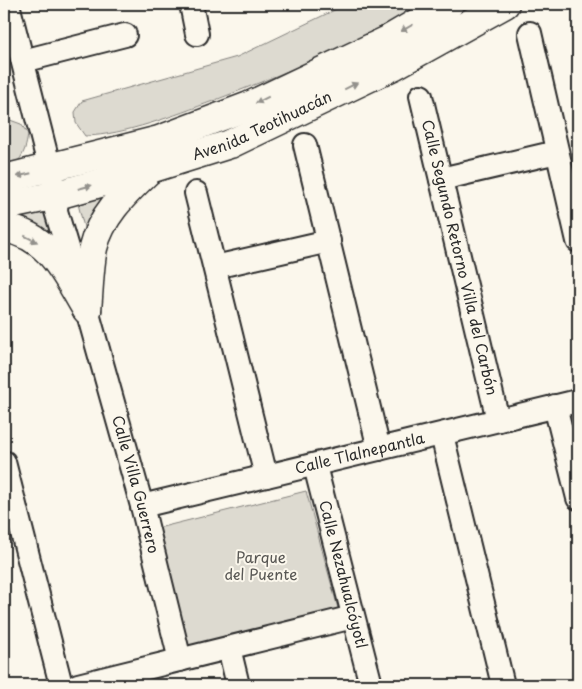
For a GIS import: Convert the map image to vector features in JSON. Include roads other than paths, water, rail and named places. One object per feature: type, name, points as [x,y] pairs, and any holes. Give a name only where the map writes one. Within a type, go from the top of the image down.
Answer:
[{"type":"main road","name":"Avenida Teotihuacán","points":[[4,179],[159,140],[249,106],[386,41],[450,4]]},
{"type":"main road","name":"Avenida Teotihuacán","points":[[4,206],[56,195],[230,144],[396,65],[505,4]]},
{"type":"main road","points":[[87,310],[93,249],[102,224],[118,200],[150,169]]},
{"type":"main road","points":[[4,228],[36,240],[55,257],[87,310]]},
{"type":"street","points":[[191,4],[197,34]]},
{"type":"street","name":"Calle Villa Guerrero","points":[[8,11],[23,61],[56,195],[64,208],[86,297],[87,310],[142,506],[180,660]]},
{"type":"street","points":[[530,33],[578,241]]},
{"type":"street","points":[[23,61],[125,36]]},
{"type":"street","name":"Calle Segundo Retorno Villa del Carbón","points":[[421,96],[498,420]]},
{"type":"street","points":[[305,145],[379,449]]},
{"type":"street","points":[[441,179],[557,152]]},
{"type":"street","points":[[196,193],[266,476]]},
{"type":"street","points":[[215,267],[328,241]]},
{"type":"street","name":"Calle Tlalnepantla","points":[[142,506],[315,466],[578,401]]},
{"type":"street","points":[[555,406],[578,498]]},
{"type":"street","points":[[442,435],[503,685]]},
{"type":"street","points":[[4,462],[61,685]]},
{"type":"street","name":"Calle Nezahualcóyotl","points":[[315,466],[371,685]]},
{"type":"street","points":[[78,685],[114,681],[180,660],[353,617]]},
{"type":"street","points":[[229,648],[238,685]]},
{"type":"park label","name":"Parque del Puente","points":[[261,566]]}]
